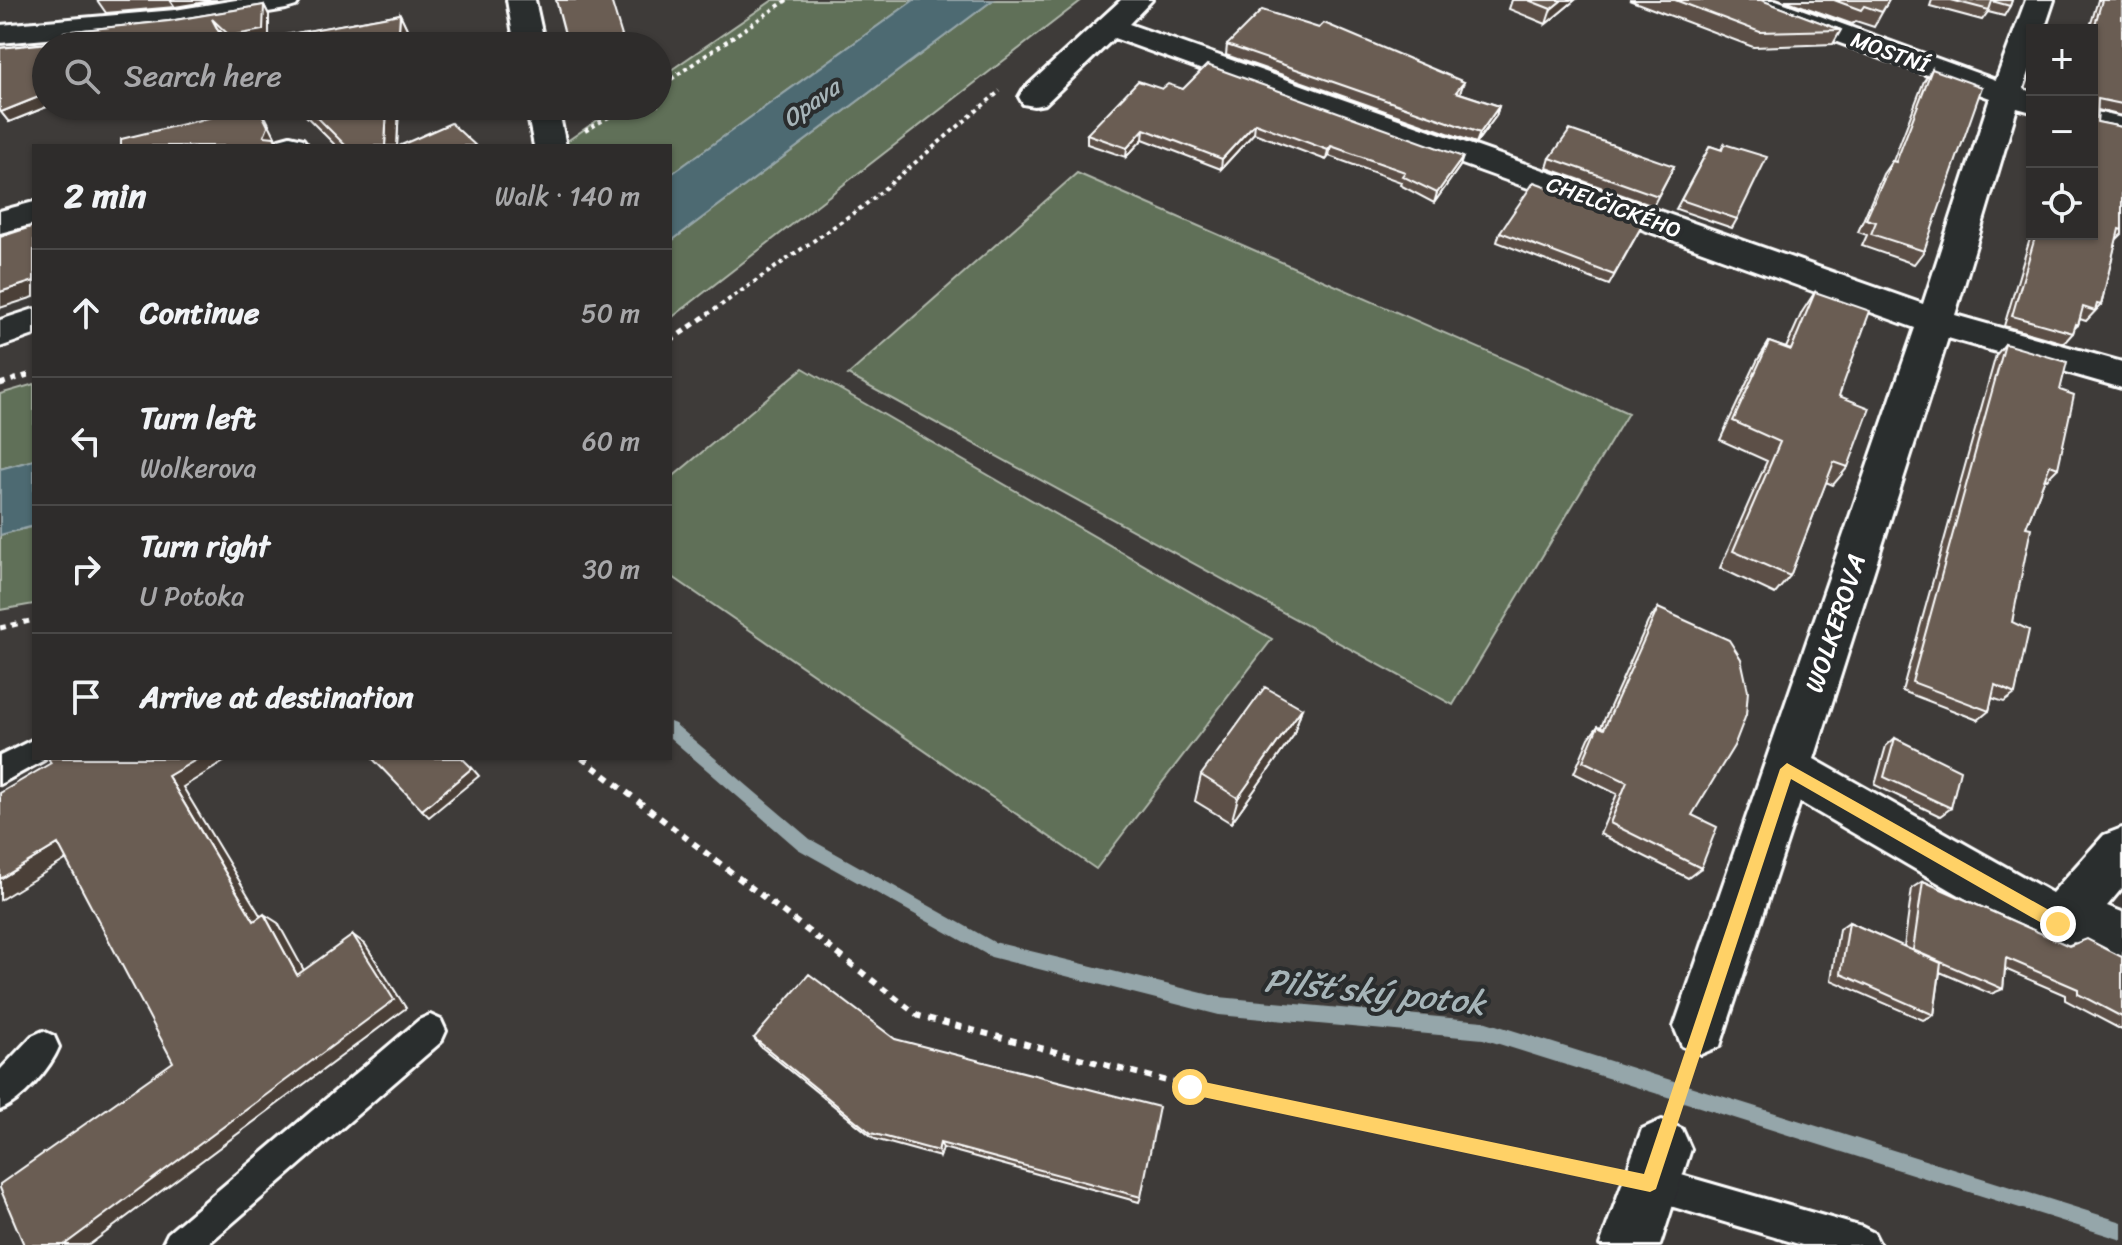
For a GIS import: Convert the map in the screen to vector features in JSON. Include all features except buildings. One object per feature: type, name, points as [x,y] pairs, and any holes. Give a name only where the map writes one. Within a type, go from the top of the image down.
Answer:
[{"type":"street","points":[[0,34],[175,19],[286,0]]},
{"type":"street","points":[[521,0],[527,32]]},
{"type":"street","points":[[1034,97],[1138,0]]},
{"type":"street","name":"MOSTNÍ","points":[[1749,0],[2019,99]]},
{"type":"street","name":"WOLKEROVA","points":[[1701,1027],[1935,322],[2019,99],[2040,0]]},
{"type":"street","name":"CHELČICKÉHO","points":[[1110,27],[1935,322],[2122,375]]},
{"type":"street","points":[[550,120],[562,142]]},
{"type":"street","points":[[2098,122],[2122,128]]},
{"type":"street","points":[[0,222],[32,214]]},
{"type":"street","points":[[0,334],[32,323]]},
{"type":"street","points":[[1787,769],[2058,924],[2122,851]]},
{"type":"street","points":[[2066,913],[2122,938]]},
{"type":"street","points":[[1630,1245],[1656,1166]]},
{"type":"lane","points":[[0,771],[32,752]]},
{"type":"lane","points":[[180,1245],[430,1031]]},
{"type":"lane","points":[[0,1094],[43,1047]]},
{"type":"lane","points":[[1656,1166],[1862,1245]]},
{"type":"path","points":[[672,80],[787,0]]},
{"type":"path","points":[[672,340],[865,205],[1001,90]]},
{"type":"path","points":[[562,142],[602,120]]},
{"type":"path","points":[[0,384],[32,374]]},
{"type":"path","points":[[0,628],[32,620]]},
{"type":"path","points":[[585,760],[919,1016],[1190,1087],[1656,1166],[1701,1027]]},
{"type":"green space","points":[[773,0],[914,0],[672,174],[672,144],[563,144],[598,120],[672,120],[672,69]]},
{"type":"green space","points":[[993,0],[1082,0],[672,317],[672,241]]},
{"type":"green space","points":[[1077,173],[1628,413],[1453,705],[848,375]]},
{"type":"green space","points":[[803,368],[1272,639],[1096,869],[672,576],[672,477]]},
{"type":"green space","points":[[32,385],[32,461],[0,469],[0,394]]},
{"type":"green space","points":[[32,527],[32,604],[0,610],[0,535]]},
{"type":"water","name":"Opava","points":[[914,0],[993,0],[672,241],[672,174]]},
{"type":"water","points":[[32,461],[32,527],[0,535],[0,469]]},
{"type":"waterway","name":"Pilšťský potok","points":[[672,731],[804,844],[991,949],[1219,1006],[1483,1030],[2122,1231]]},
{"type":"route","points":[[1190,1087],[1650,1183],[1787,769],[2058,924]]}]
